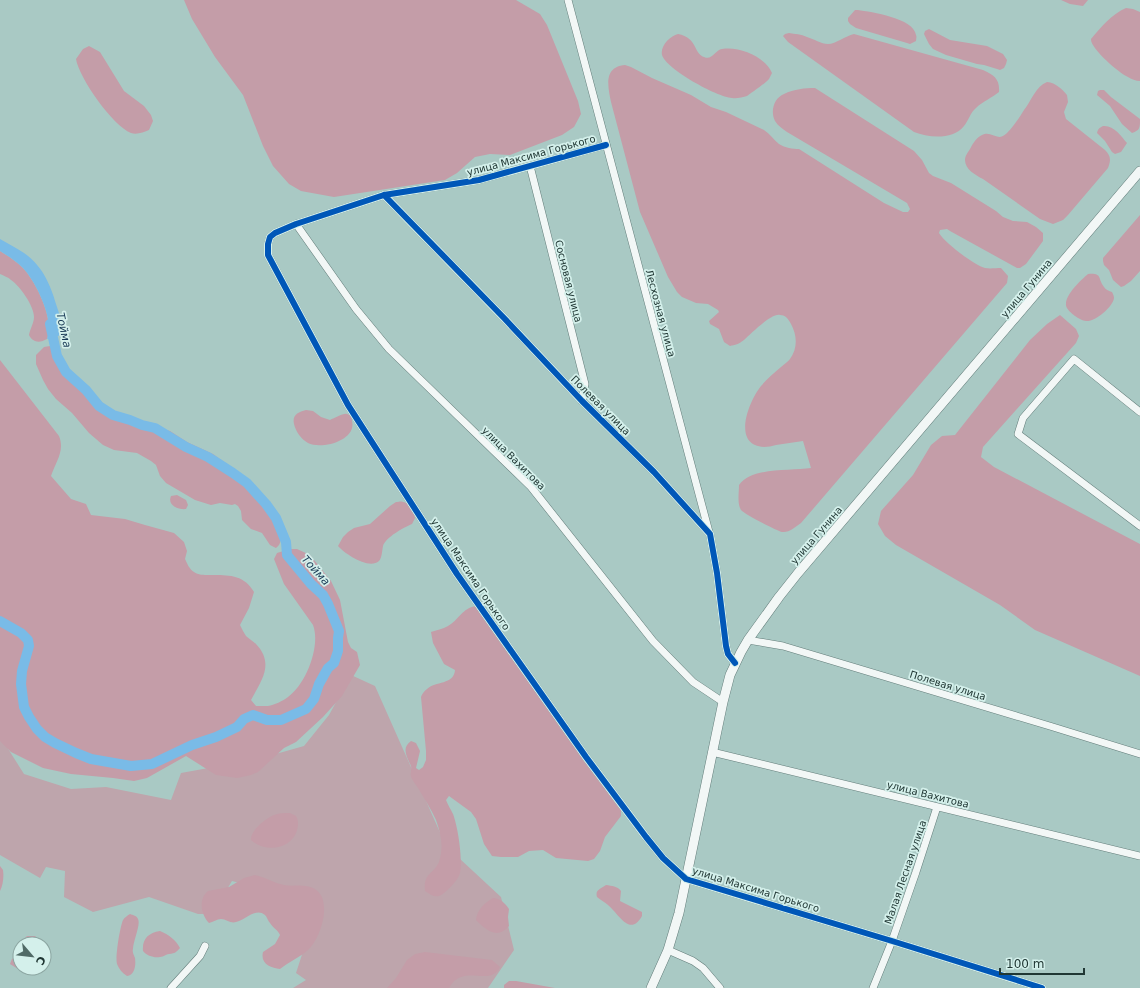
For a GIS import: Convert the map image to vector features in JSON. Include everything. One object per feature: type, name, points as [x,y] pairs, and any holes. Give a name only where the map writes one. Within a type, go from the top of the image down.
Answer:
[{"type":"main road","name":"улица Гунина","points":[[651,988],[668,950],[679,913],[723,702],[734,663],[748,640],[798,573],[1140,171]]},
{"type":"street","name":"Лесхозная улица","points":[[568,0],[710,534]]},
{"type":"street","name":"улица Максима Горького","points":[[606,145],[479,180],[384,195],[284,228],[272,235],[268,244],[268,251],[271,260],[348,405],[457,574],[586,757],[663,858],[686,879],[1042,988]]},
{"type":"street","name":"Сосновая улица","points":[[530,166],[585,384],[582,401]]},
{"type":"street","name":"Полевая улица","points":[[384,195],[504,318],[582,401],[654,472],[710,534]]},
{"type":"street","name":"улица Вахитова","points":[[296,224],[356,309],[389,349],[531,487],[653,641],[693,682],[723,702]]},
{"type":"street","points":[[1140,412],[1074,358],[1023,418],[1018,434],[1140,526]]},
{"type":"street","points":[[710,534],[718,580],[726,646],[728,654],[734,663]]},
{"type":"street","name":"Полевая улица","points":[[748,640],[791,649],[1140,754]]},
{"type":"street","name":"улица Вахитова","points":[[712,752],[1140,856]]},
{"type":"street","name":"Малая Лесная улица","points":[[873,988],[892,941],[937,807]]},
{"type":"street","points":[[171,988],[200,956],[205,946]]},
{"type":"street","points":[[668,950],[693,961],[703,968],[720,988]]},
{"type":"shaded area","points":[[184,0],[516,0],[540,14],[547,25],[578,101],[581,114],[574,127],[562,135],[510,155],[490,154],[475,157],[457,173],[445,180],[334,197],[301,191],[289,184],[273,166],[263,146],[243,95],[215,57],[192,19]]},
{"type":"shaded area","points":[[1061,0],[1088,0],[1083,6],[1070,4]]},
{"type":"shaded area","points":[[1126,8],[1140,12],[1140,81],[1129,78],[1112,66],[1095,48],[1091,39],[1111,17]]},
{"type":"shaded area","points":[[855,10],[882,14],[908,24],[913,29],[916,36],[916,41],[910,44],[856,28],[848,21],[848,18]]},
{"type":"shaded area","points":[[929,29],[950,40],[987,46],[1003,54],[1007,60],[1006,64],[1004,68],[1000,70],[946,55],[933,49],[929,44],[924,34],[925,31]]},
{"type":"shaded area","points":[[789,33],[802,35],[825,44],[834,43],[854,34],[983,70],[996,78],[999,92],[976,108],[959,131],[947,136],[927,136],[914,132],[788,42],[783,36]]},
{"type":"shaded area","points":[[678,34],[689,39],[698,52],[704,57],[709,58],[717,51],[722,49],[736,49],[751,54],[764,62],[772,73],[768,81],[747,96],[734,98],[715,93],[682,74],[666,61],[662,55],[664,45],[669,39]]},
{"type":"shaded area","points":[[89,46],[100,52],[124,91],[144,106],[151,115],[153,121],[149,130],[133,134],[124,129],[106,112],[83,78],[78,67],[76,59],[83,49]]},
{"type":"shaded area","points":[[625,65],[691,95],[711,107],[726,112],[764,130],[781,145],[799,149],[884,203],[903,212],[908,212],[910,209],[907,203],[787,132],[776,123],[773,109],[778,98],[788,92],[815,88],[914,151],[922,160],[929,173],[933,176],[951,183],[1003,217],[1013,221],[1027,222],[1043,233],[1043,241],[1026,264],[1020,268],[1017,268],[947,229],[940,230],[939,233],[947,242],[974,263],[985,268],[1001,268],[1008,276],[1007,283],[801,523],[787,532],[774,529],[743,512],[739,501],[739,485],[752,475],[772,471],[811,468],[803,441],[764,447],[754,444],[748,439],[745,431],[748,411],[756,393],[761,386],[793,355],[796,342],[793,328],[786,317],[776,315],[766,320],[742,341],[730,346],[724,342],[719,329],[710,324],[709,321],[719,312],[718,310],[708,304],[696,303],[682,297],[677,292],[668,277],[640,212],[611,102],[608,84],[610,74],[618,67]]},
{"type":"shaded area","points":[[1047,82],[1056,85],[1067,95],[1068,102],[1064,112],[1066,119],[1105,150],[1110,158],[1108,168],[1068,215],[1063,220],[1053,224],[1040,219],[974,174],[965,163],[966,156],[972,145],[980,136],[989,134],[1000,137],[1007,133],[1012,128],[1037,90]]},
{"type":"shaded area","points":[[1104,90],[1140,119],[1140,127],[1137,131],[1132,133],[1122,124],[1110,106],[1097,95],[1098,91]]},
{"type":"shaded area","points":[[1103,126],[1114,129],[1127,143],[1121,152],[1115,154],[1112,152],[1105,141],[1097,133]]},
{"type":"shaded area","points":[[1140,215],[1140,271],[1131,281],[1121,287],[1113,280],[1109,270],[1104,265],[1103,258]]},
{"type":"shaded area","points":[[0,251],[23,268],[33,282],[43,302],[46,312],[49,331],[47,339],[37,342],[29,335],[34,319],[32,307],[15,283],[9,278],[0,274]]},
{"type":"shaded area","points":[[1088,274],[1098,275],[1102,284],[1105,288],[1112,292],[1114,298],[1110,306],[1099,317],[1086,321],[1072,314],[1066,304],[1068,296],[1078,283]]},
{"type":"shaded area","points":[[1060,315],[1076,329],[1079,336],[1076,343],[983,447],[981,457],[994,467],[1140,544],[1140,676],[1035,630],[1000,605],[896,545],[885,536],[878,524],[881,511],[913,475],[931,445],[942,436],[955,435],[1030,340],[1047,324]]},
{"type":"shaded area","points":[[50,346],[53,348],[66,373],[100,400],[108,409],[135,422],[170,431],[187,442],[213,454],[250,482],[266,501],[280,537],[278,546],[276,548],[270,545],[262,533],[251,529],[242,520],[241,511],[235,504],[220,503],[211,505],[195,500],[166,483],[160,476],[156,465],[151,461],[137,453],[114,450],[103,445],[89,433],[72,413],[56,399],[43,380],[36,364],[36,355],[44,347]]},
{"type":"shaded area","points":[[0,360],[59,436],[61,446],[59,456],[51,476],[71,499],[86,504],[91,515],[125,519],[174,533],[184,542],[187,551],[185,559],[192,571],[201,575],[222,575],[234,577],[250,586],[254,592],[249,608],[240,625],[246,636],[262,651],[265,659],[262,679],[251,700],[256,706],[276,704],[295,691],[306,674],[315,643],[313,625],[284,584],[274,559],[277,553],[290,549],[297,549],[310,555],[331,581],[340,600],[348,642],[351,648],[357,652],[360,665],[342,696],[323,717],[296,742],[284,748],[258,772],[237,778],[216,775],[186,756],[147,778],[134,781],[71,774],[43,768],[11,752],[0,741]]},
{"type":"shaded area","points":[[306,410],[313,411],[321,417],[330,420],[343,414],[348,414],[352,419],[352,428],[344,438],[337,442],[321,445],[308,443],[297,432],[294,421],[296,414]]},
{"type":"shaded area","points":[[177,495],[186,500],[188,505],[186,509],[177,508],[172,504],[170,499],[171,496]]},
{"type":"shaded area","points":[[396,502],[408,504],[413,511],[415,518],[412,524],[395,533],[388,539],[383,546],[379,561],[369,564],[357,560],[338,546],[348,532],[354,528],[370,524]]},
{"type":"shaded area","points":[[476,606],[481,611],[580,755],[621,807],[621,816],[605,837],[600,851],[594,859],[588,861],[556,858],[543,850],[529,851],[518,857],[492,856],[484,844],[476,819],[471,812],[449,796],[446,800],[455,820],[460,844],[461,867],[456,881],[441,895],[434,896],[425,891],[425,885],[427,877],[437,866],[441,856],[442,846],[440,835],[434,816],[411,777],[411,767],[406,753],[406,747],[411,741],[416,743],[420,751],[416,768],[419,770],[423,767],[426,760],[421,697],[430,687],[448,680],[454,675],[455,670],[444,664],[433,643],[431,632],[452,624],[467,609]]},
{"type":"shaded area","points":[[351,675],[375,686],[446,846],[501,897],[514,950],[488,988],[293,988],[306,980],[296,973],[310,930],[281,894],[232,881],[212,914],[198,914],[149,897],[93,912],[64,897],[65,871],[46,867],[40,878],[0,855],[0,736],[24,774],[71,789],[106,787],[171,800],[181,773],[258,759],[304,746],[329,715]]},
{"type":"shaded area","points":[[290,813],[298,819],[298,825],[296,833],[286,844],[272,848],[264,847],[251,840],[251,836],[259,825],[267,819],[276,814]]},
{"type":"shaded area","points":[[0,866],[3,870],[3,884],[0,891]]},
{"type":"shaded area","points":[[255,875],[284,885],[311,887],[320,894],[323,901],[324,910],[321,928],[313,944],[305,953],[280,969],[267,965],[263,960],[263,952],[275,944],[280,935],[265,915],[258,912],[239,921],[230,922],[218,919],[209,923],[204,916],[202,903],[205,894],[208,891],[229,887],[244,878]]},
{"type":"shaded area","points":[[606,885],[618,888],[621,891],[620,901],[642,912],[642,916],[638,922],[633,925],[624,922],[608,905],[597,897],[597,891]]},
{"type":"shaded area","points":[[493,898],[502,901],[509,909],[509,926],[505,930],[496,933],[488,930],[476,920],[482,907]]},
{"type":"shaded area","points":[[130,914],[135,916],[139,921],[133,950],[135,967],[132,974],[127,976],[122,972],[117,964],[117,955],[122,924],[124,919]]},
{"type":"shaded area","points":[[160,931],[172,938],[180,948],[173,953],[161,957],[155,957],[145,953],[143,951],[143,947],[147,937],[152,933]]},
{"type":"shaded area","points":[[425,952],[492,960],[500,967],[496,973],[490,975],[469,975],[461,977],[455,980],[449,988],[387,988],[396,978],[407,960],[415,954]]},
{"type":"shaded area","points":[[509,981],[555,988],[504,988],[504,985]]},
{"type":"water","points":[[0,239],[31,258],[41,270],[55,299],[61,324],[61,335],[47,339],[49,331],[43,302],[33,282],[23,268],[0,251]]},
{"type":"waterway","name":"Тойма","points":[[0,621],[21,633],[28,640],[29,646],[22,671],[21,684],[24,707],[37,729],[45,737],[55,743],[91,759],[131,766],[152,764],[192,745],[216,737],[237,727],[244,719],[253,715],[267,720],[281,720],[306,709],[314,699],[319,684],[328,668],[334,663],[338,651],[339,631],[328,604],[323,595],[311,584],[287,555],[286,542],[276,518],[266,504],[247,483],[208,457],[186,447],[155,428],[113,415],[99,406],[86,390],[66,372],[57,356],[50,324]]},
{"type":"cycle path","points":[[606,145],[479,180],[384,195],[296,224],[275,233],[270,237],[268,244],[268,255],[348,405],[457,574],[586,757],[663,858],[686,879],[1042,988]]},
{"type":"cycle path","points":[[384,195],[504,318],[582,401],[654,472],[710,534],[717,573],[726,646],[728,654],[735,663]]}]
